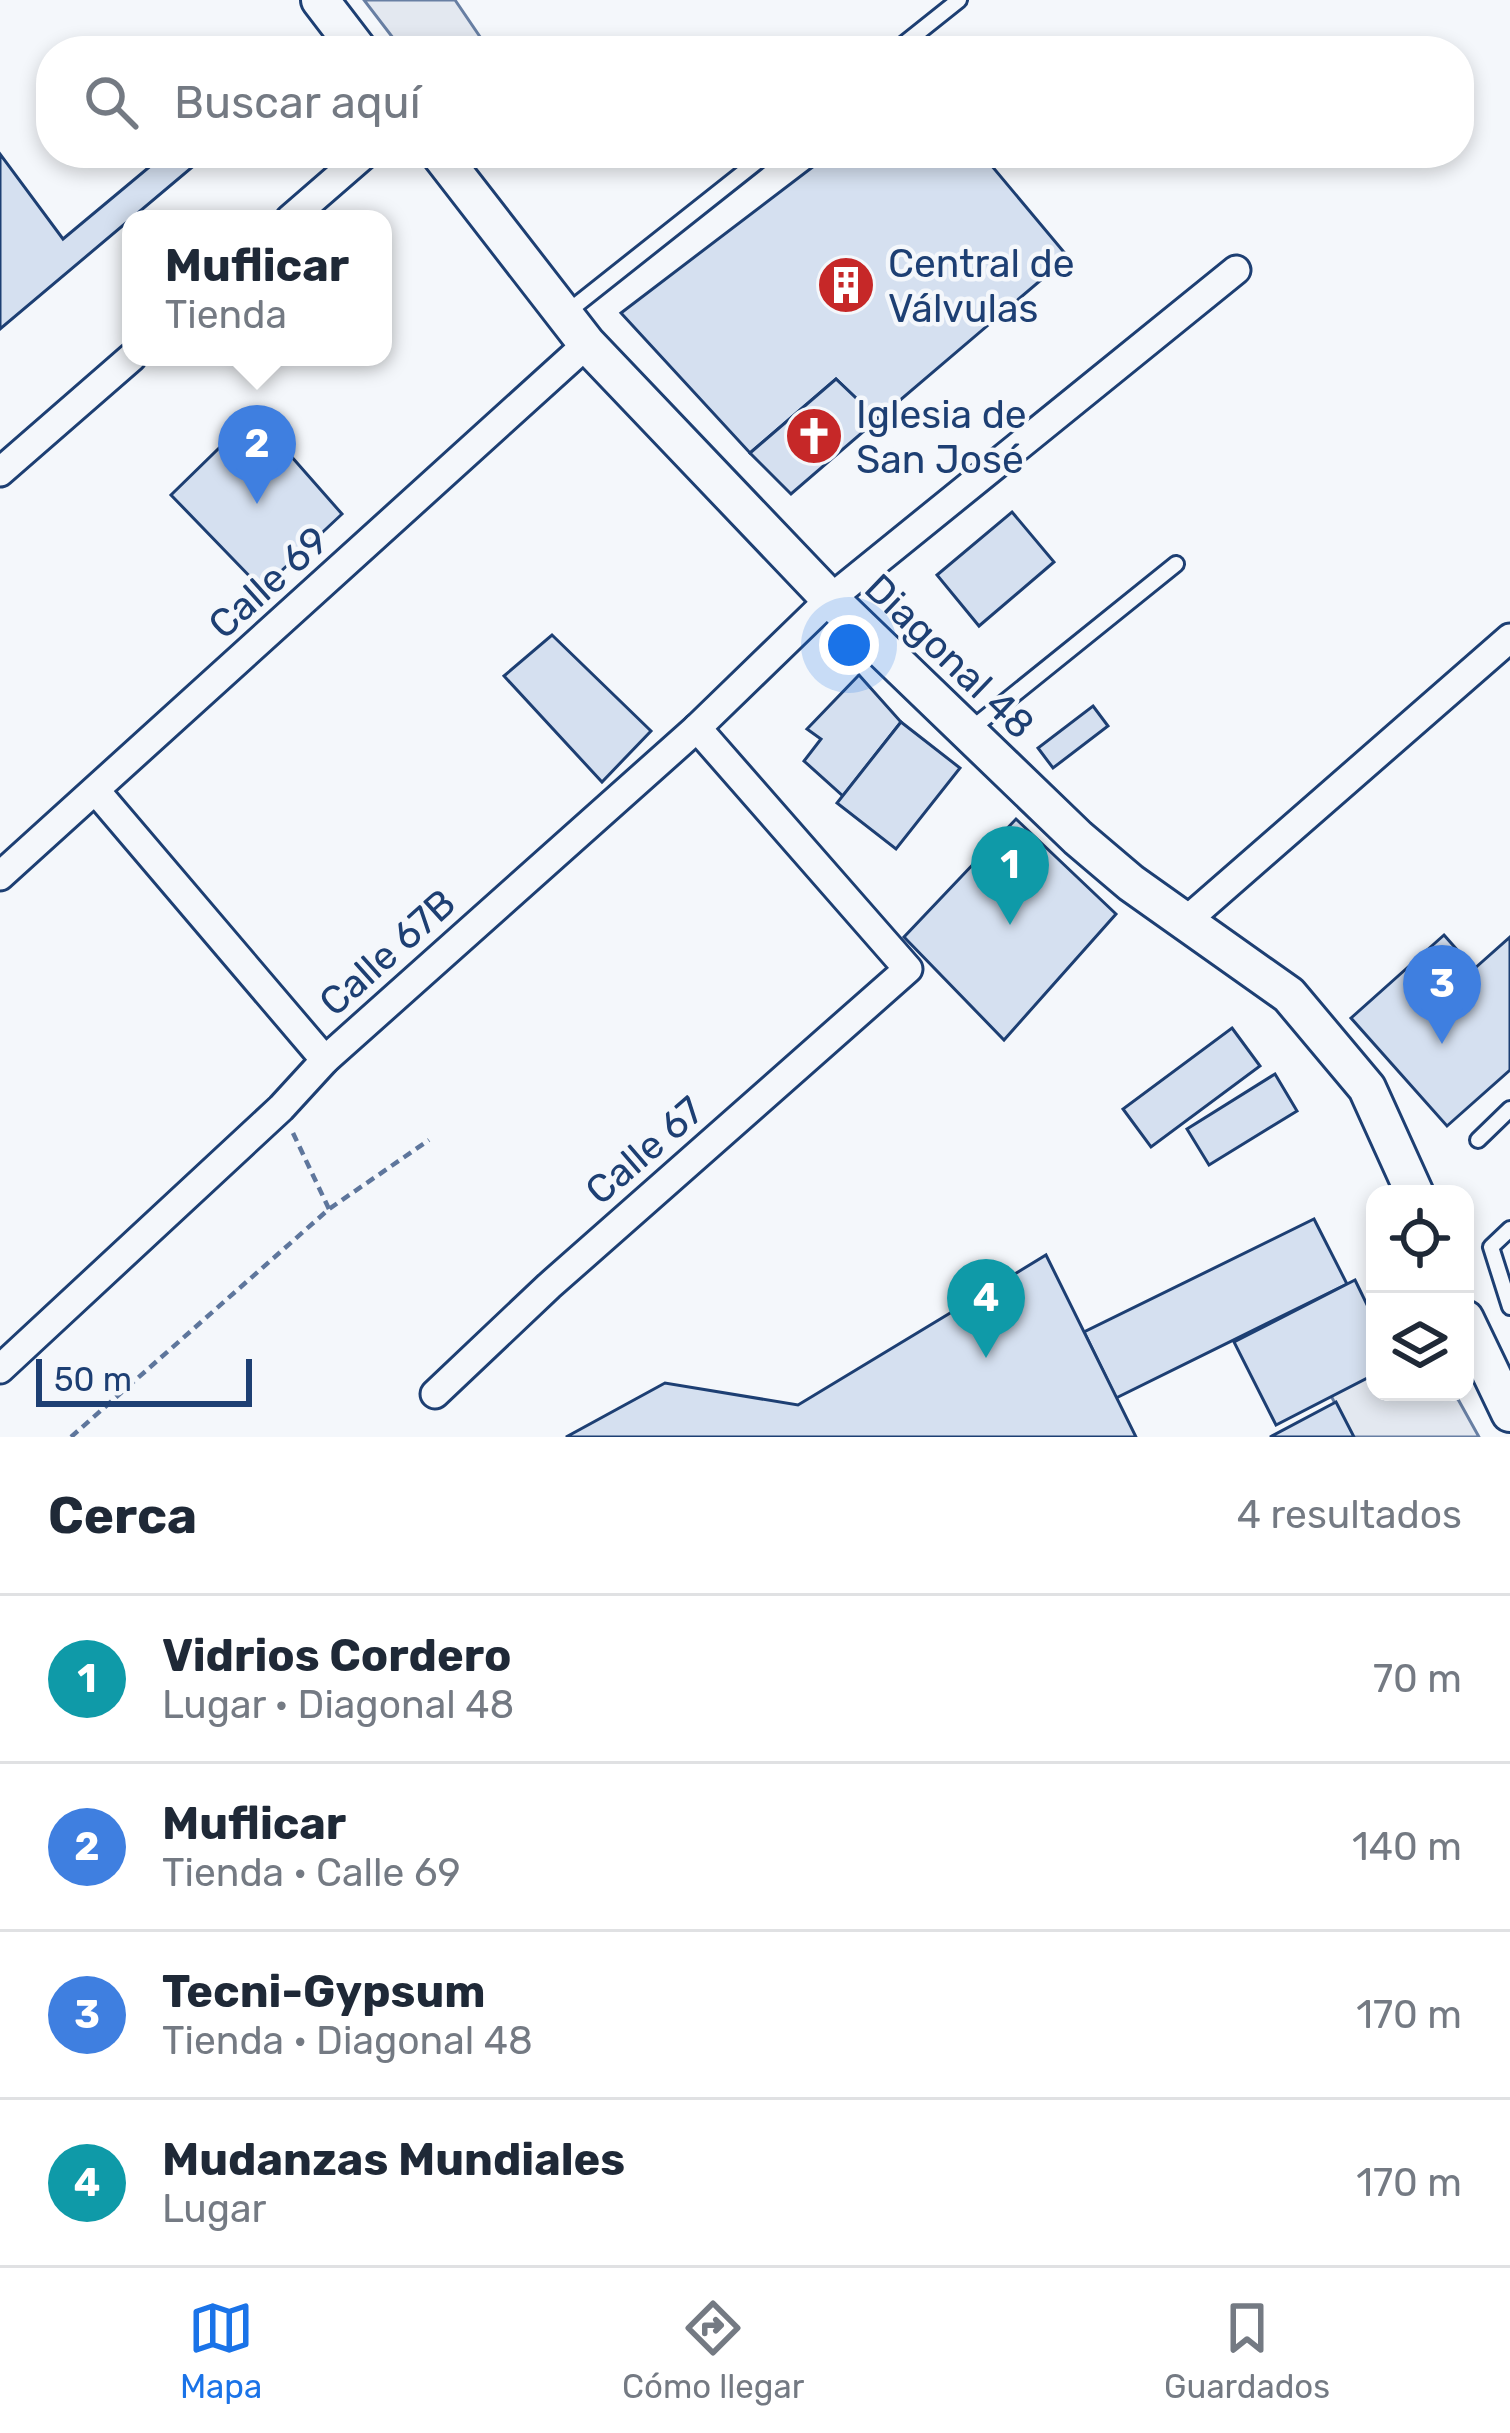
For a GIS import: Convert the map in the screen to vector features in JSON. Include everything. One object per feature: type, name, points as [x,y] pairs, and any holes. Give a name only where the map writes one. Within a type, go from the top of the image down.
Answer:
[{"type":"street","points":[[320,0],[348,36]]},
{"type":"street","points":[[300,210],[348,168]]},
{"type":"street","name":"Diagonal 48","points":[[451,168],[587,344],[830,599],[966,733],[1131,883],[1289,995],[1367,1088],[1411,1185]]},
{"type":"street","points":[[830,599],[1236,271]]},
{"type":"street","name":"Calle 69","points":[[0,876],[587,344]]},
{"type":"street","points":[[0,472],[122,366]]},
{"type":"street","name":"Calle 67B","points":[[0,1369],[281,1108],[325,1060],[697,728],[830,599]]},
{"type":"street","points":[[1186,921],[1510,638]]},
{"type":"street","name":"Calle 67","points":[[435,1394],[549,1286],[908,969],[697,728]]},
{"type":"street","points":[[96,791],[325,1060]]},
{"type":"street","points":[[1474,1338],[1510,1413]]},
{"type":"lane","points":[[914,36],[959,0]]},
{"type":"lane","points":[[565,314],[749,168]]},
{"type":"lane","points":[[966,733],[1176,564]]},
{"type":"lane","points":[[1478,1140],[1510,1109]]},
{"type":"lane","points":[[1510,1229],[1491,1247],[1510,1307]]},
{"type":"path","points":[[281,1108],[328,1209]]},
{"type":"path","points":[[71,1437],[328,1209],[429,1140]]},
{"type":"shaded area","points":[[364,0],[455,0],[479,36],[392,36]]},
{"type":"shaded area","points":[[1366,1376],[1366,1401],[1459,1401],[1479,1437],[1353,1437],[1330,1394]]},
{"type":"building","points":[[0,154],[63,239],[148,168],[191,168],[141,210],[122,210],[122,226],[0,329]]},
{"type":"building","name":"Central de Válvulas","points":[[811,168],[994,168],[1068,257],[878,419],[836,379],[750,453],[621,313]]},
{"type":"building","name":"Iglesia de San José","points":[[836,379],[878,419],[791,494],[750,453]]},
{"type":"building","points":[[254,414],[342,514],[262,589],[171,495]]},
{"type":"building","points":[[1012,512],[1054,562],[979,626],[937,575]]},
{"type":"building","points":[[552,635],[651,731],[602,782],[504,676]]},
{"type":"building","points":[[859,675],[901,722],[843,796],[804,761],[821,739],[807,729]]},
{"type":"building","points":[[1093,706],[1108,726],[1053,768],[1038,748]]},
{"type":"building","points":[[901,722],[960,768],[896,849],[837,803]]},
{"type":"building","points":[[1016,819],[1116,914],[1004,1040],[904,937]]},
{"type":"building","points":[[1444,935],[1474,969],[1510,937],[1510,1070],[1447,1126],[1351,1018]]},
{"type":"building","points":[[1232,1028],[1260,1066],[1151,1147],[1123,1109]]},
{"type":"building","points":[[1275,1074],[1297,1111],[1209,1165],[1187,1129]]},
{"type":"building","points":[[1314,1219],[1347,1284],[1116,1398],[1084,1332]]},
{"type":"building","points":[[1046,1255],[1136,1437],[566,1437],[665,1383],[798,1405]]},
{"type":"building","points":[[1355,1280],[1366,1303],[1366,1379],[1276,1425],[1234,1342]]},
{"type":"building","points":[[1336,1402],[1354,1437],[1270,1437]]},
{"type":"place","name":"Central de Válvulas","points":[[846,285]]},
{"type":"place","name":"Iglesia de San José","points":[[814,436]]},
{"type":"place","name":"Muflicar","points":[[257,504]]},
{"type":"place","name":"Vidrios Cordero","points":[[1010,925]]},
{"type":"place","name":"Tecni-Gypsum","points":[[1442,1044]]},
{"type":"place","name":"Mudanzas Mundiales","points":[[986,1358]]}]
